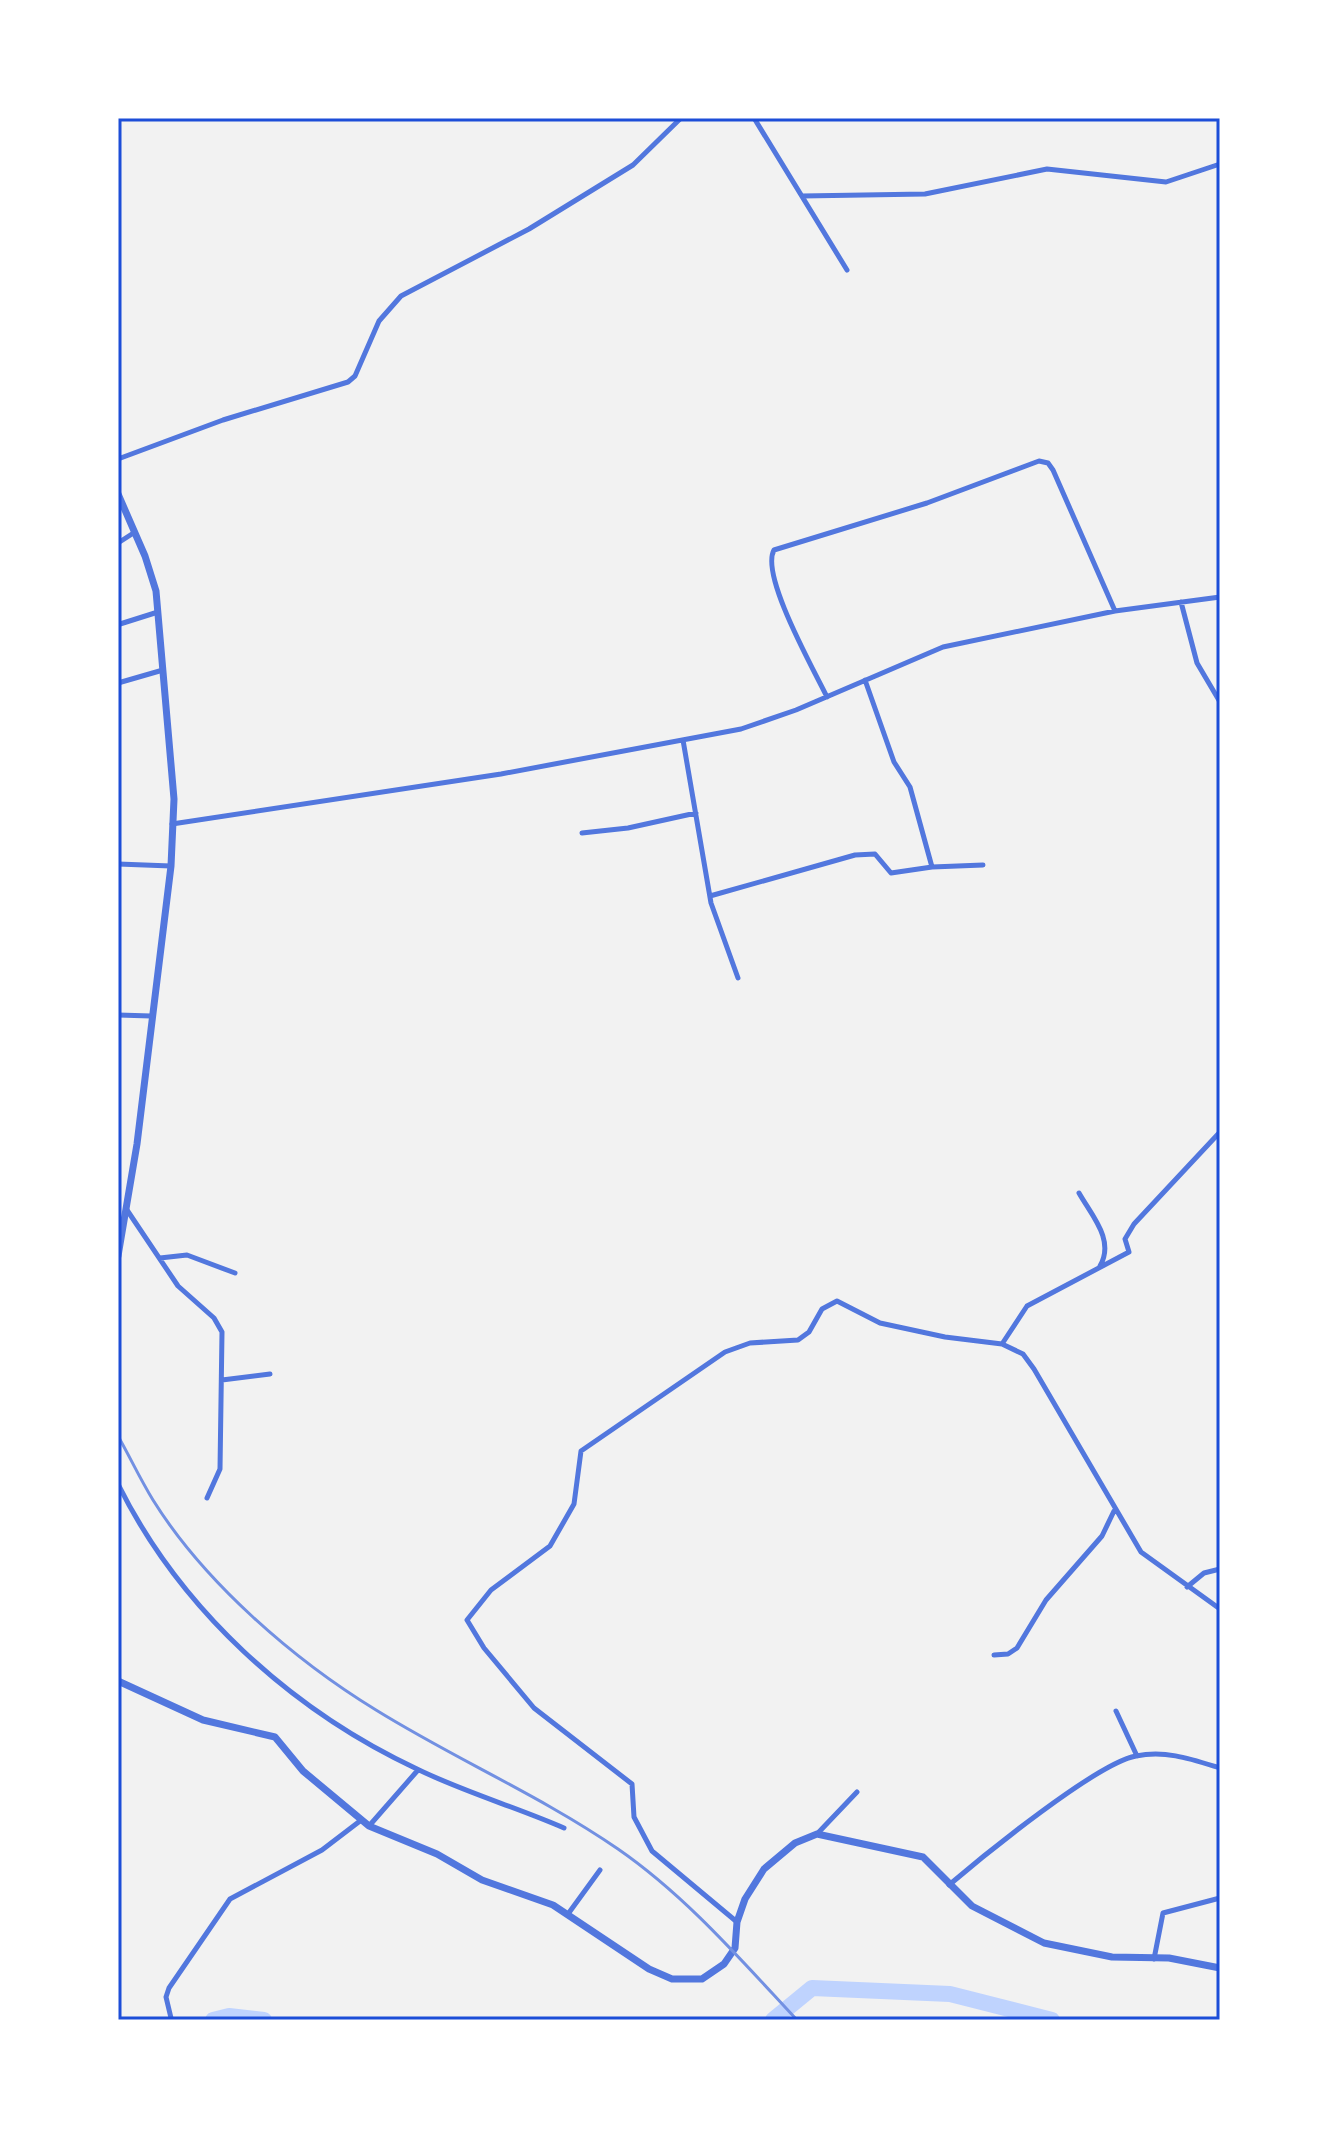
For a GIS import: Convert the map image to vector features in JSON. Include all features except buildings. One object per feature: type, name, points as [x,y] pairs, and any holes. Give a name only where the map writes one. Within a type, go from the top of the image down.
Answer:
[{"type":"street","points":[[118,459],[223,420],[348,382],[355,376],[379,321],[401,296],[529,229],[633,165],[681,118]]},
{"type":"street","points":[[754,118],[847,270]]},
{"type":"street","points":[[802,196],[925,194],[1060,169],[1166,182],[1220,164]]},
{"type":"street","points":[[827,697],[779,593],[770,562],[774,550],[927,503],[1039,461],[1048,463],[1053,470],[1115,611]]},
{"type":"street","points":[[118,494],[154,585],[173,791],[171,866],[127,1210],[118,1256]]},
{"type":"street","points":[[118,543],[135,532]]},
{"type":"street","points":[[172,824],[323,804],[683,740],[761,723],[943,647],[1115,611],[1220,597]]},
{"type":"street","points":[[1181,602],[1197,663],[1220,702]]},
{"type":"street","points":[[120,624],[158,612]]},
{"type":"street","points":[[118,683],[164,670]]},
{"type":"street","points":[[865,680],[894,762],[912,794],[932,867]]},
{"type":"street","points":[[683,740],[710,896],[738,978]]},
{"type":"street","points":[[582,833],[696,813]]},
{"type":"street","points":[[710,896],[855,855],[875,854],[891,873],[932,867],[983,865]]},
{"type":"street","points":[[118,864],[171,866]]},
{"type":"street","points":[[118,1015],[151,1016]]},
{"type":"street","points":[[1002,1344],[1027,1306],[1129,1252],[1125,1239],[1134,1224],[1220,1132]]},
{"type":"street","points":[[1079,1193],[1106,1244],[1106,1256],[1100,1267]]},
{"type":"street","points":[[127,1210],[178,1286],[219,1325],[223,1337],[220,1469],[207,1498]]},
{"type":"street","points":[[159,1258],[187,1255],[235,1273]]},
{"type":"street","points":[[737,1922],[652,1851],[634,1817],[632,1784],[534,1708],[469,1627],[469,1613],[491,1590],[550,1546],[574,1504],[581,1451],[725,1352],[750,1343],[798,1340],[809,1332],[822,1309],[837,1301],[880,1323],[945,1337],[1002,1344],[1017,1350],[1029,1362],[1146,1558],[1220,1609]]},
{"type":"street","points":[[222,1380],[270,1374]]},
{"type":"street","points":[[118,1484],[153,1544],[209,1615],[266,1671],[336,1725],[418,1770],[564,1828]]},
{"type":"street","points":[[994,1655],[1008,1654],[1017,1648],[1046,1600],[1102,1536],[1115,1510]]},
{"type":"street","points":[[1187,1587],[1204,1573],[1220,1569]]},
{"type":"street","points":[[118,1681],[203,1720],[275,1737],[303,1771],[326,1787],[360,1821],[437,1854],[482,1880],[546,1902],[649,1969],[684,1981],[702,1979],[724,1964],[735,1948],[737,1922],[764,1869],[795,1843],[817,1834],[857,1792]]},
{"type":"street","points":[[1116,1711],[1137,1756]]},
{"type":"street","points":[[951,1884],[1101,1770],[1137,1756],[1175,1754],[1220,1768]]},
{"type":"street","points":[[369,1826],[418,1770]]},
{"type":"street","points":[[171,2018],[167,2002],[169,1988],[226,1903],[322,1850],[360,1821]]},
{"type":"street","points":[[817,1834],[916,1854],[929,1861],[979,1911],[1044,1943],[1112,1957],[1154,1955],[1220,1968]]},
{"type":"street","points":[[568,1914],[600,1870]]},
{"type":"street","points":[[1154,1955],[1163,1913],[1220,1898]]},
{"type":"waterway","points":[[773,2020],[812,1988],[950,1994],[1052,2020]]},
{"type":"waterway","points":[[213,2020],[229,2016],[264,2020]]},
{"type":"railway","points":[[118,1436],[148,1492],[174,1531],[224,1589],[283,1643],[376,1710],[559,1812],[643,1867],[690,1908],[797,2020]]}]
